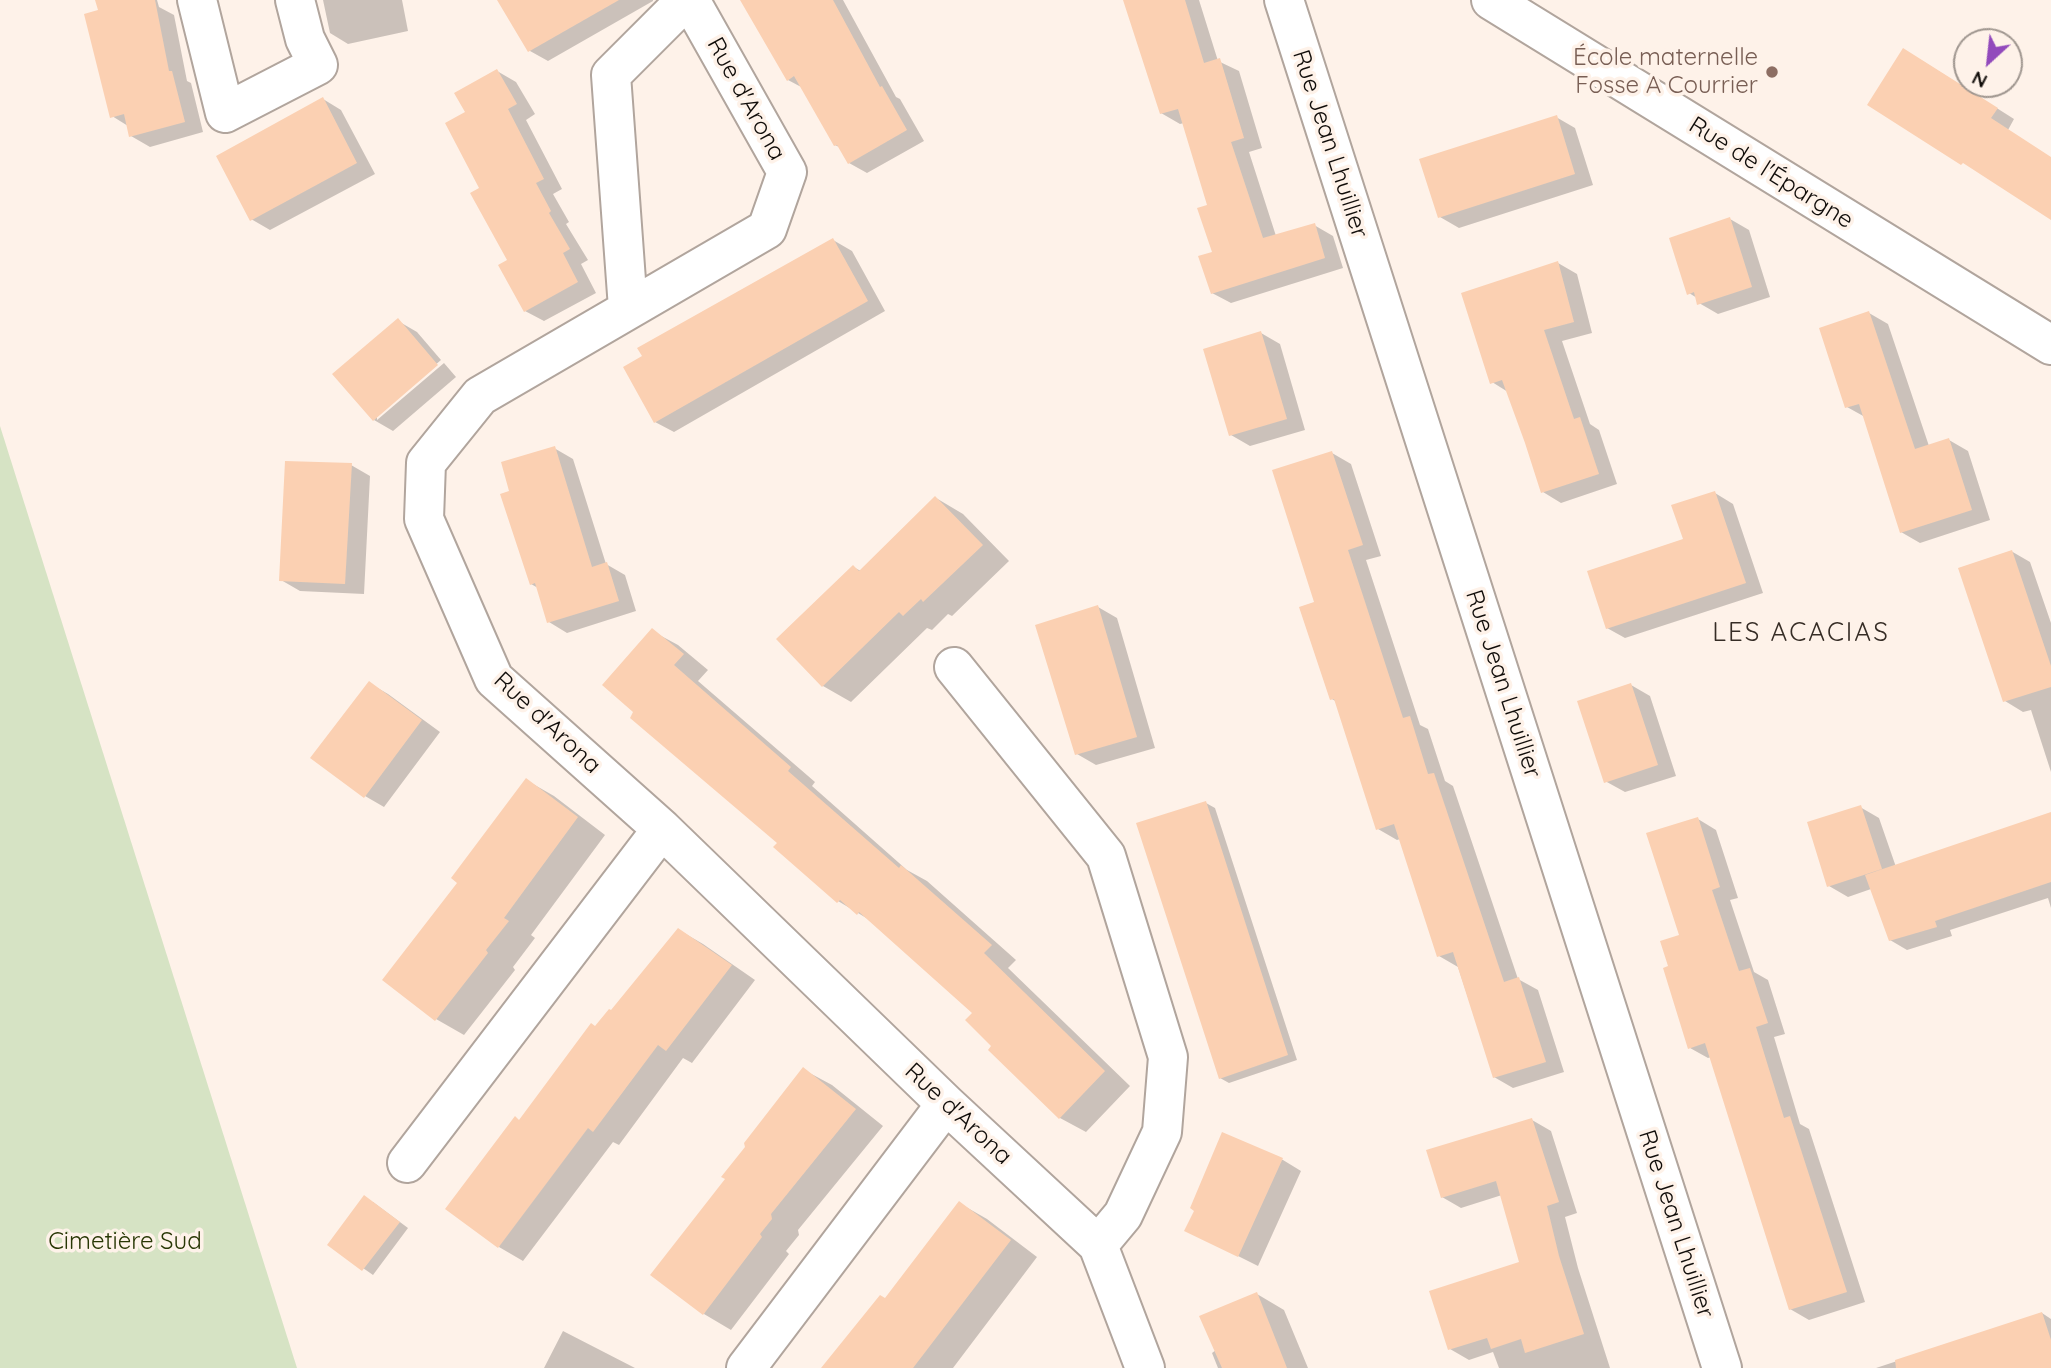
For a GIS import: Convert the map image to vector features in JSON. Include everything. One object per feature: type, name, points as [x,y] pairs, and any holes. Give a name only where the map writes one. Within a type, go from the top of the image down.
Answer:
[{"type":"street","points":[[197,0],[225,113],[318,65],[305,39],[295,0]]},
{"type":"street","points":[[628,309],[611,75],[688,0]]},
{"type":"street","name":"Rue d'Arona","points":[[688,0],[787,172],[767,229],[480,397],[426,463],[424,519],[494,679],[662,829],[946,1104],[1098,1245],[1145,1368]]},
{"type":"street","name":"Rue Jean Lhuillier","points":[[1284,0],[1722,1368]]},
{"type":"street","name":"Rue de l'Épargne","points":[[1491,0],[2051,345]]},
{"type":"street","points":[[954,667],[1106,856],[1168,1057],[1161,1132],[1123,1215],[1098,1245]]},
{"type":"street","points":[[407,1163],[662,829]]},
{"type":"street","points":[[746,1368],[946,1104]]},
{"type":"green space","name":"Cimetière Sud","points":[[0,426],[297,1368],[0,1368]]},
{"type":"building","points":[[95,0],[155,0],[169,71],[172,71],[185,122],[129,137],[124,114],[110,118],[84,14],[98,10]]},
{"type":"building","points":[[497,0],[619,0],[528,52]]},
{"type":"building","points":[[740,0],[833,0],[880,87],[882,86],[907,130],[848,164],[837,145],[834,146],[794,76],[787,81]]},
{"type":"building","points":[[1123,0],[1185,0],[1204,63],[1220,58],[1244,138],[1231,142],[1263,238],[1315,223],[1325,258],[1211,294],[1198,256],[1212,252],[1197,208],[1207,205],[1178,109],[1160,114]]},
{"type":"building","points":[[1903,48],[1953,80],[1953,98],[1982,98],[1998,108],[1991,118],[2051,157],[2051,220],[1963,163],[1961,165],[1867,105]]},
{"type":"building","points":[[497,69],[517,104],[508,109],[544,179],[536,183],[551,211],[549,213],[570,249],[563,253],[578,282],[524,312],[498,265],[507,260],[470,193],[479,188],[445,123],[465,112],[454,93]]},
{"type":"building","points":[[323,97],[357,163],[250,221],[216,156]]},
{"type":"building","points":[[1557,115],[1575,174],[1438,218],[1419,159]]},
{"type":"building","points":[[1730,217],[1752,287],[1697,305],[1694,292],[1687,295],[1669,238]]},
{"type":"building","points":[[833,238],[868,301],[654,423],[623,367],[642,356],[637,348]]},
{"type":"building","points":[[1558,261],[1574,322],[1544,330],[1574,419],[1580,417],[1599,474],[1541,493],[1502,380],[1490,384],[1461,293]]},
{"type":"building","points":[[1869,311],[1915,449],[1949,438],[1972,510],[1900,533],[1859,404],[1845,408],[1819,328]]},
{"type":"building","points":[[398,318],[438,365],[373,421],[332,374]]},
{"type":"building","points":[[1261,331],[1287,419],[1229,436],[1203,349]]},
{"type":"building","points":[[555,446],[592,567],[607,562],[619,601],[547,623],[535,583],[530,585],[500,494],[509,491],[501,462]]},
{"type":"building","points":[[1332,451],[1363,545],[1348,550],[1403,718],[1410,716],[1428,774],[1434,773],[1504,982],[1519,977],[1546,1062],[1493,1078],[1453,952],[1437,957],[1394,824],[1376,830],[1334,699],[1330,700],[1299,607],[1314,602],[1272,470]]},
{"type":"building","points":[[285,461],[352,463],[345,584],[279,581]]},
{"type":"building","points":[[1715,491],[1746,583],[1606,629],[1587,571],[1683,539],[1671,505]]},
{"type":"building","points":[[935,496],[983,545],[923,602],[921,599],[903,616],[899,612],[822,687],[776,639],[853,565],[859,571]]},
{"type":"building","points":[[2012,550],[2051,666],[2051,687],[2003,702],[1958,568]]},
{"type":"building","points":[[1098,605],[1137,737],[1075,755],[1035,625]]},
{"type":"building","points":[[652,628],[684,654],[674,665],[791,767],[788,771],[992,945],[984,953],[1105,1071],[1059,1119],[988,1050],[991,1046],[965,1020],[972,1013],[859,912],[857,915],[840,900],[837,903],[773,847],[777,843],[630,718],[633,712],[602,685]]},
{"type":"building","points":[[369,681],[422,720],[364,798],[310,758]]},
{"type":"building","points":[[1631,683],[1658,765],[1604,783],[1577,701]]},
{"type":"building","points":[[526,778],[578,817],[504,918],[509,921],[486,950],[488,953],[435,1021],[382,980],[457,883],[451,878]]},
{"type":"building","points":[[1206,801],[1288,1055],[1219,1079],[1136,823]]},
{"type":"building","points":[[1861,805],[1882,869],[1827,887],[1807,822]]},
{"type":"building","points":[[2051,812],[2051,882],[1935,921],[1937,927],[1889,941],[1865,875]]},
{"type":"building","points":[[1698,817],[1720,887],[1712,890],[1739,971],[1750,968],[1768,1023],[1756,1027],[1784,1118],[1790,1116],[1847,1292],[1789,1310],[1705,1043],[1688,1049],[1663,968],[1668,966],[1660,941],[1679,935],[1646,833]]},
{"type":"building","points":[[678,928],[732,965],[666,1051],[658,1045],[593,1132],[588,1128],[498,1248],[445,1209],[515,1116],[519,1120],[591,1023],[595,1026],[609,1009],[611,1010]]},
{"type":"building","points":[[803,1067],[856,1109],[771,1214],[772,1219],[760,1234],[762,1237],[703,1315],[650,1275],[725,1179],[721,1177],[745,1147],[744,1143]]},
{"type":"building","points":[[1532,1118],[1559,1202],[1547,1206],[1559,1256],[1584,1334],[1525,1353],[1521,1339],[1491,1349],[1487,1338],[1448,1350],[1429,1291],[1519,1262],[1496,1181],[1441,1198],[1426,1150]]},
{"type":"building","points":[[1222,1132],[1283,1158],[1238,1257],[1184,1231],[1194,1211],[1190,1208]]},
{"type":"building","points":[[364,1195],[400,1222],[362,1271],[327,1245]]},
{"type":"building","points":[[959,1201],[1011,1240],[913,1368],[821,1368],[880,1295],[885,1298]]},
{"type":"building","points":[[1257,1292],[1287,1368],[1222,1368],[1199,1316]]},
{"type":"building","points":[[2042,1312],[2051,1340],[2051,1368],[1896,1368],[1895,1360]]},
{"type":"place","name":"École maternelle Fosse A Courrier","points":[[1772,72]]},
{"type":"district","name":"LES ACACIAS","points":[[1801,633]]}]
